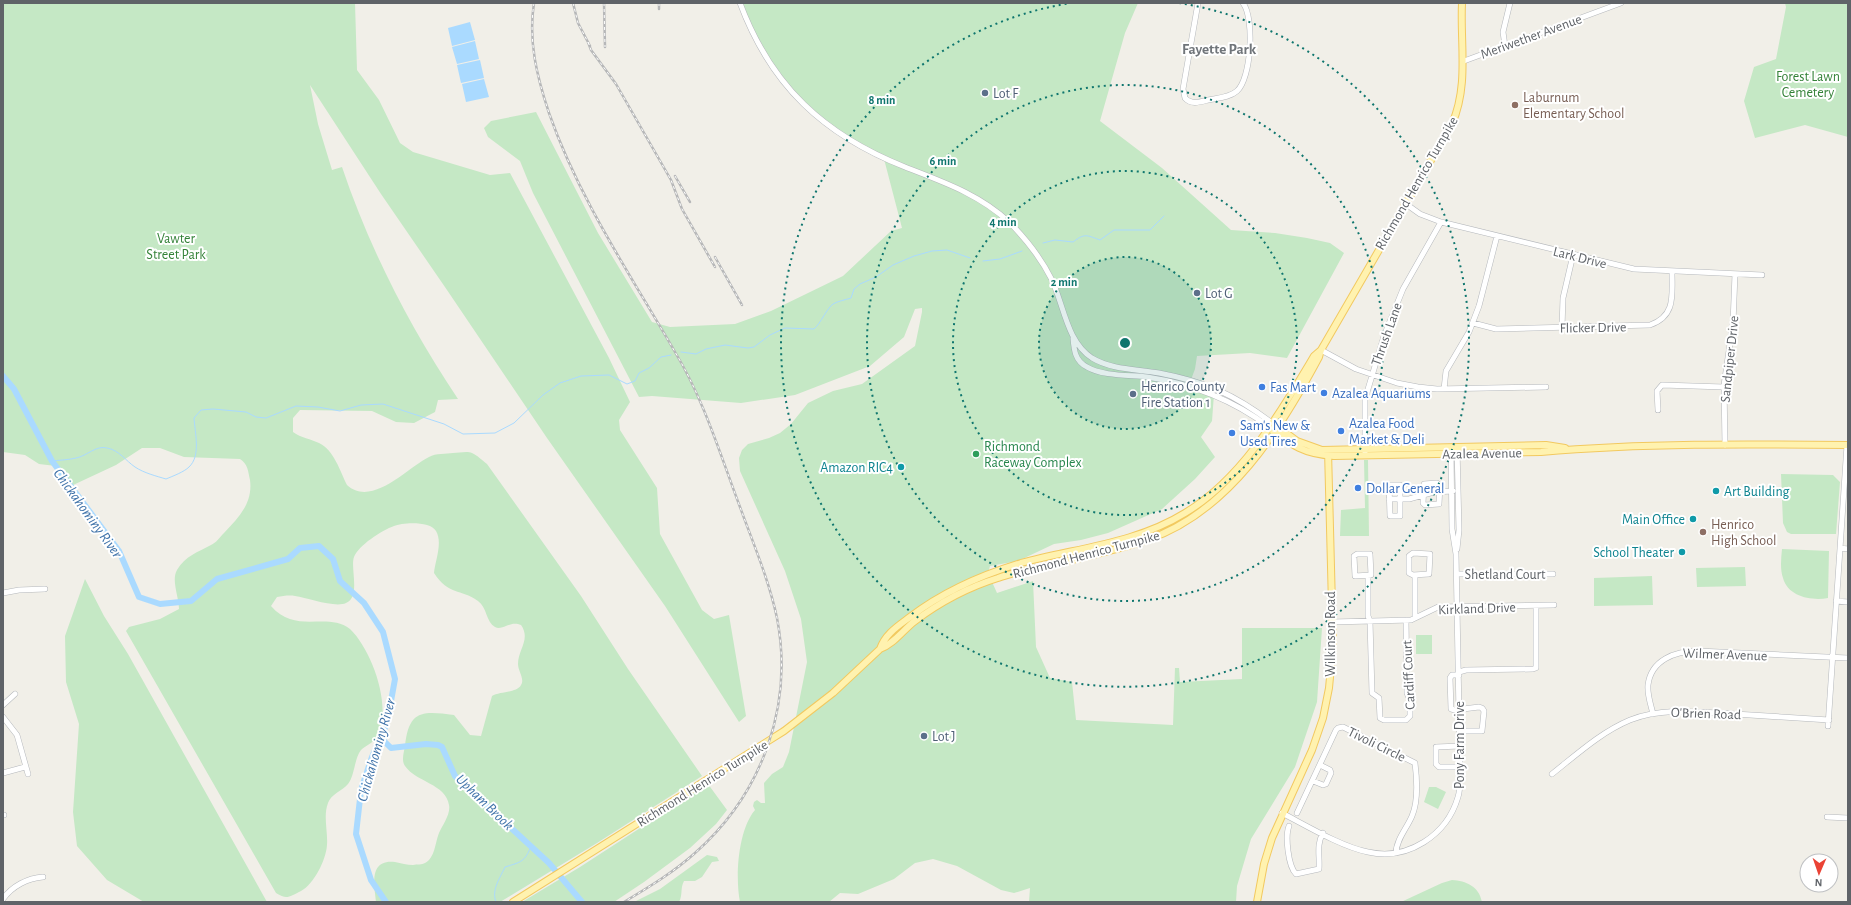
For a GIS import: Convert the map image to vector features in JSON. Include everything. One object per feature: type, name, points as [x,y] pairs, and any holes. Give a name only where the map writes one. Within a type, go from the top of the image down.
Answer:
[{"type":"main road","name":"Richmond Henrico Turnpike","points":[[513,902],[801,719],[880,649],[887,646],[915,621],[954,596],[998,578],[1113,550],[1147,540],[1174,529],[1219,496],[1248,466],[1273,427],[1314,356],[1321,350],[1454,119],[1462,93],[1464,61],[1462,3]]},
{"type":"main road","name":"Azalea Avenue","points":[[1273,427],[1298,449],[1328,453],[1454,450],[1541,452],[1573,449],[1725,445],[1847,445]]},
{"type":"main road","name":"Wilkinson Road","points":[[1257,902],[1266,858],[1282,813],[1312,750],[1323,718],[1332,668],[1333,646],[1328,453]]},
{"type":"street","name":"Azalea Avenue","points":[[740,3],[751,30],[776,74],[791,92],[818,119],[844,137],[874,154],[945,182],[974,196],[1007,220],[1030,245],[1051,278],[1073,338],[1077,358],[1087,367],[1109,373],[1167,381],[1201,389],[1240,407],[1273,427]]},
{"type":"street","points":[[1198,3],[1183,89],[1183,96],[1190,102],[1196,103],[1227,96],[1236,92],[1242,86],[1251,38],[1249,15],[1243,3]]},
{"type":"street","points":[[1505,46],[1503,32],[1510,3]]},
{"type":"street","name":"Meriwether Avenue","points":[[1464,61],[1621,3]]},
{"type":"street","name":"Lark Drive","points":[[1406,204],[1420,214],[1441,222],[1634,269],[1672,272],[1762,275]]},
{"type":"street","name":"Thrush Lane","points":[[1365,452],[1365,400],[1371,374],[1398,299],[1441,222]]},
{"type":"street","points":[[1444,388],[1446,371],[1473,322],[1482,295],[1497,236]]},
{"type":"street","points":[[1562,327],[1563,298],[1573,255]]},
{"type":"street","name":"Flicker Drive","points":[[1473,322],[1496,328],[1646,325],[1656,323],[1662,319],[1670,308],[1672,272]]},
{"type":"street","name":"Sandpiper Drive","points":[[1725,445],[1724,387],[1733,323],[1735,274]]},
{"type":"street","name":"Azalea Avenue","points":[[1073,338],[1081,349],[1096,360],[1113,366],[1158,373],[1204,384],[1223,391],[1246,403],[1273,427]]},
{"type":"street","points":[[1321,350],[1351,367],[1406,385],[1444,388],[1546,387]]},
{"type":"street","points":[[1658,410],[1657,391],[1659,386],[1663,384],[1724,387]]},
{"type":"street","points":[[1828,726],[1847,445]]},
{"type":"street","name":"Pony Farm Drive","points":[[1282,813],[1367,852],[1396,853],[1412,849],[1426,842],[1445,823],[1453,810],[1458,796],[1460,767],[1457,574],[1456,554],[1452,529],[1454,450]]},
{"type":"street","name":"Pony Farm Drive","points":[[1454,450],[1458,491],[1459,540],[1456,554]]},
{"type":"street","points":[[1425,483],[1439,484],[1440,491],[1440,503],[1438,505],[1424,504],[1423,485],[1425,483]]},
{"type":"street","points":[[1389,485],[1400,485],[1400,516],[1390,516],[1389,499],[1389,485]]},
{"type":"street","points":[[1389,499],[1409,499],[1440,491],[1458,491]]},
{"type":"street","points":[[1840,548],[1848,549]]},
{"type":"street","points":[[1428,553],[1431,556],[1430,573],[1415,575],[1409,573],[1409,554],[1428,553]]},
{"type":"street","points":[[1368,576],[1354,575],[1355,555],[1370,554],[1371,575],[1368,576],[1368,616],[1370,621]]},
{"type":"street","name":"Shetland Court","points":[[1457,574],[1553,574]]},
{"type":"street","points":[[1415,575],[1415,618]]},
{"type":"street","points":[[3,593],[28,589],[44,589]]},
{"type":"street","points":[[1836,601],[1848,602]]},
{"type":"street","points":[[1460,732],[1482,731],[1484,711],[1479,707],[1452,710],[1450,707],[1450,678],[1452,675],[1466,670],[1536,668],[1536,606]]},
{"type":"street","name":"Kirkland Drive","points":[[1332,622],[1406,620],[1415,618],[1434,608],[1554,606]]},
{"type":"street","name":"Cardiff Court","points":[[1370,621],[1372,693],[1380,700],[1380,718],[1384,720],[1399,720],[1408,719],[1410,716],[1410,700],[1407,693],[1406,620]]},
{"type":"street","name":"Wilmer Avenue","points":[[1653,714],[1648,689],[1650,677],[1661,661],[1676,653],[1698,651],[1848,658]]},
{"type":"street","points":[[3,705],[15,694]]},
{"type":"street","name":"O'Brien Road","points":[[1552,774],[1607,733],[1630,720],[1653,714],[1682,711],[1829,720]]},
{"type":"street","points":[[3,717],[17,735],[28,774]]},
{"type":"street","name":"Tivoli Circle","points":[[1297,813],[1336,730],[1341,727],[1414,762],[1416,766],[1415,806],[1396,846],[1396,853]]},
{"type":"street","points":[[1460,746],[1436,747],[1436,764],[1438,767],[1460,767]]},
{"type":"street","points":[[1313,780],[1323,785],[1326,784],[1331,774],[1330,770],[1320,765]]},
{"type":"street","points":[[3,773],[25,767]]},
{"type":"street","points":[[1827,817],[1848,818]]},
{"type":"street","points":[[1289,826],[1287,837],[1291,866],[1296,874],[1319,869],[1318,849],[1323,833]]},
{"type":"street","points":[[3,899],[9,892],[28,880],[43,877]]},
{"type":"green space","name":"Vawter Street Park","points":[[3,3],[355,3],[357,70],[379,100],[400,143],[413,152],[490,175],[510,173],[609,358],[630,402],[619,420],[620,430],[657,488],[660,534],[702,610],[714,619],[729,615],[746,716],[739,722],[665,606],[547,438],[381,194],[310,85],[318,124],[332,170],[342,167],[365,228],[392,287],[440,372],[458,399],[438,400],[435,412],[414,423],[396,422],[372,411],[300,410],[293,418],[293,432],[324,446],[336,461],[347,485],[357,491],[367,492],[378,489],[390,483],[420,462],[435,455],[470,452],[487,464],[581,596],[628,669],[702,776],[597,843],[500,902],[376,902],[374,881],[377,869],[381,864],[395,862],[413,865],[422,864],[428,861],[433,854],[439,833],[449,812],[447,798],[442,792],[416,776],[405,766],[403,762],[407,734],[410,725],[414,719],[425,714],[433,713],[454,715],[470,735],[481,736],[492,696],[519,688],[522,683],[518,664],[525,635],[521,625],[510,624],[501,628],[495,627],[490,622],[483,607],[478,601],[466,594],[450,589],[439,580],[434,573],[439,541],[436,531],[433,528],[429,525],[416,523],[398,525],[389,528],[365,543],[356,553],[353,562],[353,595],[346,603],[328,604],[295,596],[288,596],[277,597],[271,606],[281,615],[291,619],[301,621],[331,622],[341,624],[350,629],[366,651],[372,665],[378,680],[383,710],[381,724],[376,738],[361,750],[348,784],[329,800],[326,818],[326,851],[322,864],[315,877],[306,888],[294,895],[286,897],[276,893],[126,631],[129,627],[160,619],[179,609],[175,574],[184,561],[213,544],[235,521],[244,509],[249,496],[250,488],[250,480],[246,465],[240,459],[184,457],[160,448],[142,448],[116,465],[71,486],[56,466],[39,464],[25,455],[3,452]]},
{"type":"green space","name":"Richmond Raceway Complex","points":[[740,3],[1138,3],[1125,33],[1100,121],[1162,168],[1231,230],[1275,233],[1307,238],[1330,243],[1344,253],[1287,358],[1250,353],[1197,356],[1195,369],[1189,385],[1214,394],[1212,421],[1201,437],[1215,457],[1195,479],[1162,509],[1108,533],[1081,540],[1054,544],[1018,561],[990,566],[988,573],[997,593],[1033,581],[1036,647],[1050,678],[1072,682],[1076,720],[1173,725],[1175,668],[1179,668],[1180,682],[1242,679],[1242,628],[1322,628],[1317,702],[1295,767],[1251,839],[1237,886],[1236,902],[1029,902],[1030,888],[1014,893],[1001,890],[957,866],[933,859],[915,863],[894,879],[858,894],[840,893],[829,902],[740,902],[738,867],[741,841],[749,819],[755,810],[753,806],[754,802],[757,800],[761,803],[765,803],[764,783],[772,774],[783,767],[789,752],[807,662],[801,619],[785,571],[740,471],[739,458],[742,450],[748,444],[780,433],[791,424],[808,403],[833,391],[862,384],[915,346],[922,308],[915,309],[904,337],[870,366],[795,395],[741,403],[652,396],[639,397],[533,193],[520,161],[488,137],[484,128],[491,121],[536,112],[598,233],[652,322],[670,327],[735,324],[771,311],[843,276],[891,231],[902,228],[884,159],[818,119],[776,73]]},
{"type":"green space","name":"Forest Lawn Cemetery","points":[[1785,3],[1848,3],[1848,137],[1805,125],[1755,138],[1744,101],[1754,67],[1776,59],[1786,7]]},
{"type":"green space","points":[[1364,460],[1368,460],[1369,536],[1340,536],[1341,510],[1365,508]]},
{"type":"green space","points":[[1781,474],[1833,475],[1840,482],[1836,534],[1791,534],[1787,532],[1783,523]]},
{"type":"green space","points":[[1782,549],[1829,551],[1828,598],[1808,598],[1790,590],[1782,575]]},
{"type":"green space","points":[[1745,567],[1746,586],[1697,587],[1696,568]]},
{"type":"green space","points":[[1652,576],[1653,605],[1594,606],[1594,578]]},
{"type":"green space","points":[[85,579],[104,616],[128,654],[267,902],[144,902],[107,880],[77,846],[73,812],[79,724],[66,682],[65,636]]},
{"type":"green space","points":[[1416,635],[1432,635],[1432,654],[1416,654]]},
{"type":"green space","points":[[708,784],[727,810],[716,824],[690,848],[614,902],[522,902],[580,867]]},
{"type":"green space","points":[[1429,787],[1436,787],[1446,792],[1438,809],[1424,802]]},
{"type":"green space","points":[[707,855],[717,857],[719,861],[712,862],[702,877],[695,881],[684,881],[679,902],[634,902],[660,889]]},
{"type":"green space","points":[[1452,880],[1471,885],[1478,892],[1482,902],[1401,902],[1442,883]]},
{"type":"water","points":[[470,22],[475,40],[452,46],[448,28]]},
{"type":"water","points":[[475,41],[479,59],[457,64],[452,47]]},
{"type":"water","points":[[480,60],[484,78],[461,83],[457,65]]},
{"type":"water","points":[[484,79],[489,97],[466,102],[462,84]]},
{"type":"waterway","points":[[1043,243],[1055,240],[1073,242],[1083,236],[1100,240],[1114,230],[1150,230],[1164,216]]},
{"type":"waterway","points":[[681,352],[696,354],[706,349],[725,345],[748,348],[754,347],[770,335],[785,328],[814,329],[833,304],[851,298],[854,289],[860,284],[876,277],[893,265],[914,256],[932,251],[947,250],[970,258]]},
{"type":"waterway","points":[[983,261],[1000,259],[1022,251]]},
{"type":"waterway","points":[[52,461],[80,457],[95,449],[103,447],[119,453],[132,465],[139,469],[166,479],[184,471],[193,462],[196,451],[194,418],[201,410],[213,409],[246,412],[256,417],[266,418],[296,406],[318,407],[340,411],[361,405],[383,404],[444,424],[463,434],[495,433],[514,423],[543,395],[560,383],[581,376],[609,375],[627,384],[635,381],[639,373],[649,368],[661,357],[671,355]]},
{"type":"waterway","name":"Chickahominy River","points":[[3,376],[14,389],[52,461],[119,551],[139,597],[160,604],[191,601],[217,579],[288,559],[300,548],[319,546],[333,559],[340,581],[364,603],[383,632],[395,679],[387,723],[372,757],[361,790],[356,834],[371,880],[386,902]]},
{"type":"waterway","name":"Upham Brook","points":[[382,734],[384,741],[391,748],[426,744],[438,745],[442,747],[455,776],[549,863],[582,902]]},
{"type":"waterway","points":[[496,902],[495,889],[505,867],[522,861],[527,855],[531,846]]},
{"type":"railway","points":[[534,3],[532,31],[537,72],[549,113],[561,145],[606,236],[658,323],[695,389],[718,447],[765,576],[777,618],[781,651],[781,684],[776,715],[768,746],[755,776],[738,804],[718,830],[679,867],[624,902]]},
{"type":"railway","points":[[573,3],[578,23],[590,46]]},
{"type":"railway","points":[[604,3],[605,47]]},
{"type":"railway","points":[[659,3],[659,9]]},
{"type":"railway","points":[[588,42],[591,50],[616,84],[671,180],[682,209],[715,267]]},
{"type":"railway","points":[[675,176],[690,202]]},
{"type":"railway","points":[[715,257],[742,305]]},
{"type":"place","name":"Lot F","points":[[985,93]]},
{"type":"place","name":"Laburnum Elementary School","points":[[1515,105]]},
{"type":"place","name":"Lot G","points":[[1197,293]]},
{"type":"place","name":"Fas Mart","points":[[1262,387]]},
{"type":"place","name":"Azalea Aquariums","points":[[1324,393]]},
{"type":"place","name":"Henrico County Fire Station 1","points":[[1133,394]]},
{"type":"place","name":"Azalea Food Market & Deli","points":[[1341,431]]},
{"type":"place","name":"Sam's New & Used Tires","points":[[1232,433]]},
{"type":"place","name":"Richmond Raceway Complex","points":[[976,454]]},
{"type":"place","name":"Amazon RIC4","points":[[901,467]]},
{"type":"place","name":"Dollar General","points":[[1358,488]]},
{"type":"place","name":"Art Building","points":[[1716,491]]},
{"type":"place","name":"Main Office","points":[[1693,519]]},
{"type":"place","name":"Henrico High School","points":[[1703,532]]},
{"type":"place","name":"School Theater","points":[[1682,552]]},
{"type":"place","name":"Lot J","points":[[924,736]]},
{"type":"district","name":"Fayette Park","points":[[1219,49]]}]
